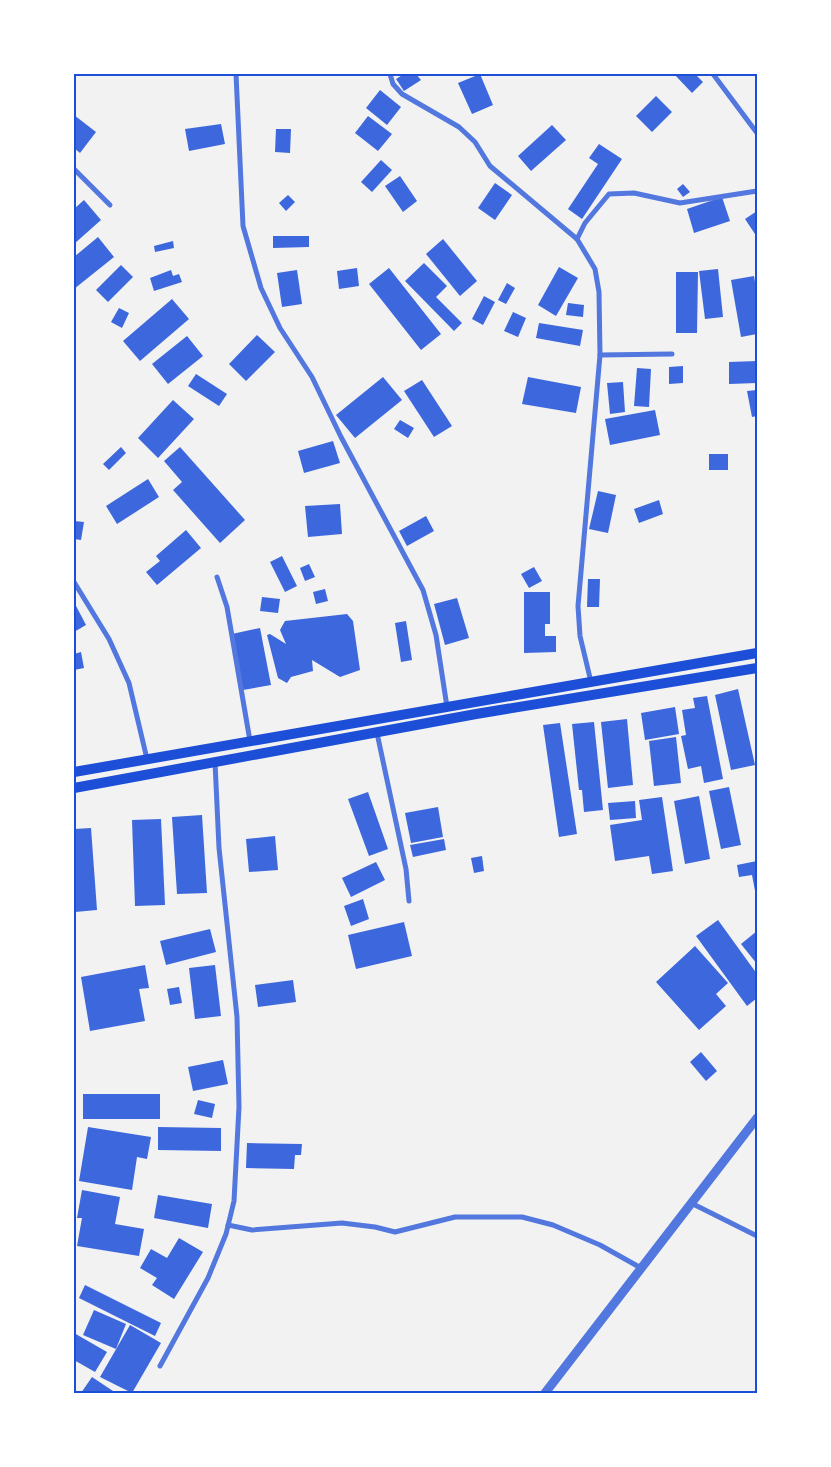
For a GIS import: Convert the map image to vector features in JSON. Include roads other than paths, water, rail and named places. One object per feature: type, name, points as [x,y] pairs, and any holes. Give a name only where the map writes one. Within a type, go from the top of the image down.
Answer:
[{"type":"main road","points":[[74,772],[757,653]]},
{"type":"main road","points":[[74,788],[607,691],[757,668]]},
{"type":"street","points":[[236,74],[243,226],[261,288],[280,328],[312,377],[341,438],[423,590],[436,635],[447,707]]},
{"type":"street","points":[[390,74],[393,84],[402,94],[459,127],[475,142],[490,166],[577,239],[595,269],[599,292],[600,355],[578,606],[580,636],[591,682]]},
{"type":"street","points":[[712,74],[757,133]]},
{"type":"street","points":[[74,169],[110,205]]},
{"type":"street","points":[[577,239],[586,223],[609,194],[634,193],[680,202],[757,191]]},
{"type":"street","points":[[600,355],[672,354]]},
{"type":"street","points":[[217,577],[227,607],[250,741]]},
{"type":"street","points":[[74,582],[109,638],[129,683],[147,759]]},
{"type":"street","points":[[377,734],[405,860],[409,901]]},
{"type":"street","points":[[160,1366],[208,1278],[228,1225],[234,1201],[239,1107],[237,1017],[219,848],[215,762]]},
{"type":"street","points":[[545,1393],[757,1118]]},
{"type":"street","points":[[690,1203],[757,1236]]},
{"type":"street","points":[[228,1225],[252,1230],[342,1224],[375,1227],[395,1232],[455,1217],[522,1218],[553,1225],[600,1245],[641,1268]]}]
